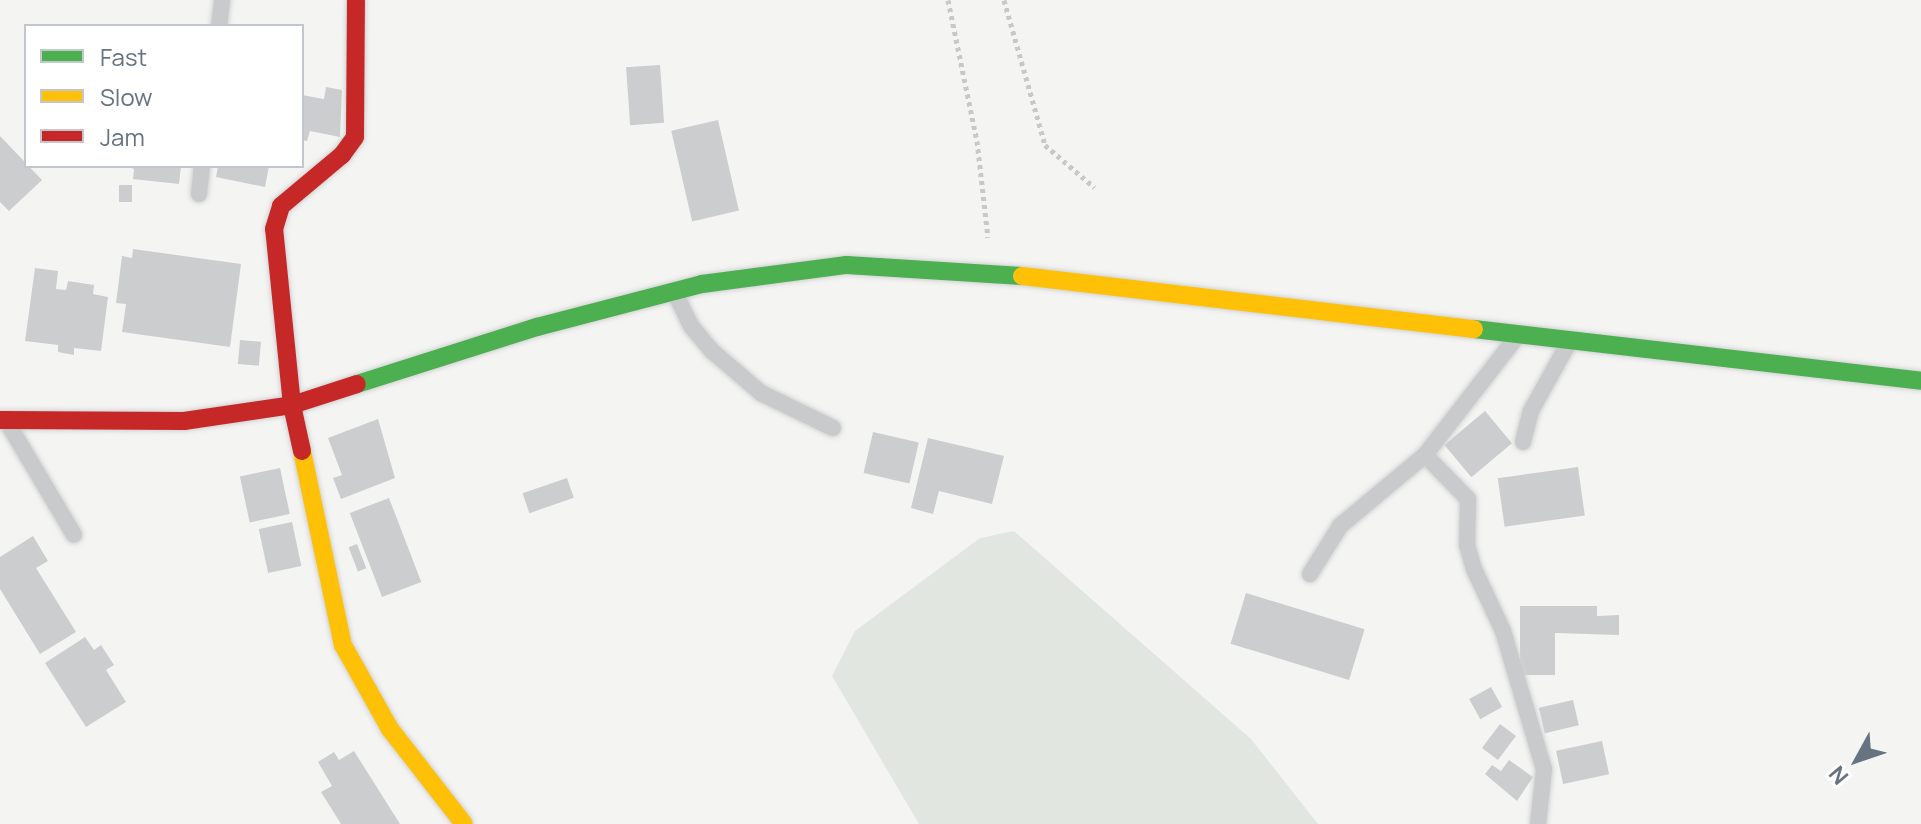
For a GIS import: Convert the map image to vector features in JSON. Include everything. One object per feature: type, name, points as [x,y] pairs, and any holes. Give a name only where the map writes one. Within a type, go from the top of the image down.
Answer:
[{"type":"street","points":[[356,0],[355,137],[342,155],[281,206],[274,229],[292,405],[343,645],[390,729],[464,824]]},
{"type":"street","points":[[3,421],[184,421],[292,405],[537,327],[674,292],[847,265],[992,273],[1569,343],[1921,381]]},
{"type":"lane","points":[[219,24],[222,0]]},
{"type":"lane","points":[[199,194],[202,168]]},
{"type":"lane","points":[[674,292],[691,326],[751,385],[833,428]]},
{"type":"lane","points":[[1310,574],[1340,526],[1425,455],[1517,336]]},
{"type":"lane","points":[[1523,442],[1531,411],[1569,343]]},
{"type":"lane","points":[[3,421],[74,535]]},
{"type":"lane","points":[[1425,455],[1468,499],[1467,545],[1474,569],[1503,631],[1544,769],[1538,824]]},
{"type":"path","points":[[948,0],[977,141],[992,273]]},
{"type":"path","points":[[1004,0],[1045,145],[1094,187]]},
{"type":"shaded area","points":[[1014,531],[1251,739],[1318,824],[919,824],[832,676],[855,631],[980,538]]},
{"type":"building","points":[[660,65],[664,123],[630,125],[626,67]]},
{"type":"building","points":[[326,87],[342,90],[340,137],[310,131],[307,141],[304,140],[304,95],[324,99]]},
{"type":"building","points":[[718,120],[739,211],[692,221],[671,131]]},
{"type":"building","points":[[0,136],[24,161],[24,168],[31,168],[42,180],[9,211],[0,202]]},
{"type":"building","points":[[132,168],[181,168],[179,184],[133,179]]},
{"type":"building","points":[[218,168],[269,168],[265,187],[216,177]]},
{"type":"building","points":[[119,185],[132,185],[132,202],[119,202]]},
{"type":"building","points":[[133,249],[241,264],[230,347],[122,332],[126,304],[116,303],[122,256],[132,258]]},
{"type":"building","points":[[35,268],[58,271],[56,289],[66,290],[68,281],[94,285],[93,294],[108,297],[101,351],[74,348],[74,355],[58,352],[58,345],[25,341]]},
{"type":"building","points":[[240,340],[261,342],[259,366],[238,364]]},
{"type":"building","points":[[1485,411],[1512,443],[1471,477],[1444,445]]},
{"type":"building","points":[[378,419],[395,478],[341,499],[333,478],[342,475],[328,438]]},
{"type":"building","points":[[873,432],[919,443],[909,483],[864,473]]},
{"type":"building","points":[[928,438],[1004,456],[992,504],[939,491],[933,514],[911,508]]},
{"type":"building","points":[[1578,467],[1585,516],[1505,527],[1498,478]]},
{"type":"building","points":[[280,468],[290,514],[250,522],[240,477]]},
{"type":"building","points":[[567,478],[574,498],[529,513],[523,493]]},
{"type":"building","points":[[389,498],[421,582],[382,597],[350,513]]},
{"type":"building","points":[[292,522],[301,566],[268,573],[259,529]]},
{"type":"building","points":[[33,536],[48,561],[36,568],[76,632],[40,654],[0,589],[0,557]]},
{"type":"building","points":[[357,544],[366,568],[358,571],[349,547]]},
{"type":"building","points":[[1246,593],[1365,629],[1349,680],[1231,644]]},
{"type":"building","points":[[1520,606],[1597,606],[1597,616],[1619,615],[1619,635],[1555,633],[1555,675],[1520,675]]},
{"type":"building","points":[[85,637],[94,650],[101,645],[114,665],[106,670],[126,702],[86,727],[45,663]]},
{"type":"building","points":[[1491,687],[1502,707],[1480,719],[1469,699]]},
{"type":"building","points":[[1573,700],[1579,725],[1545,733],[1539,708]]},
{"type":"building","points":[[1500,724],[1516,736],[1498,760],[1482,748]]},
{"type":"building","points":[[1602,741],[1609,774],[1563,784],[1556,751]]},
{"type":"building","points":[[354,751],[400,824],[341,824],[321,792],[332,786],[318,762],[334,752],[339,760]]},
{"type":"building","points":[[1509,760],[1533,777],[1517,801],[1485,774],[1492,765],[1501,771]]},
{"type":"traffic: fast","points":[[357,384],[537,327],[702,284],[847,265],[1022,276]]},
{"type":"traffic: fast","points":[[1474,329],[1921,381]]},
{"type":"traffic: slow","points":[[1022,276],[1474,329]]},
{"type":"traffic: slow","points":[[302,451],[343,645],[390,729],[464,824]]},
{"type":"traffic: jam","points":[[302,451],[292,405],[274,229],[281,206],[342,155],[355,137],[356,0]]},
{"type":"traffic: jam","points":[[0,420],[184,421],[292,405],[357,384]]}]
